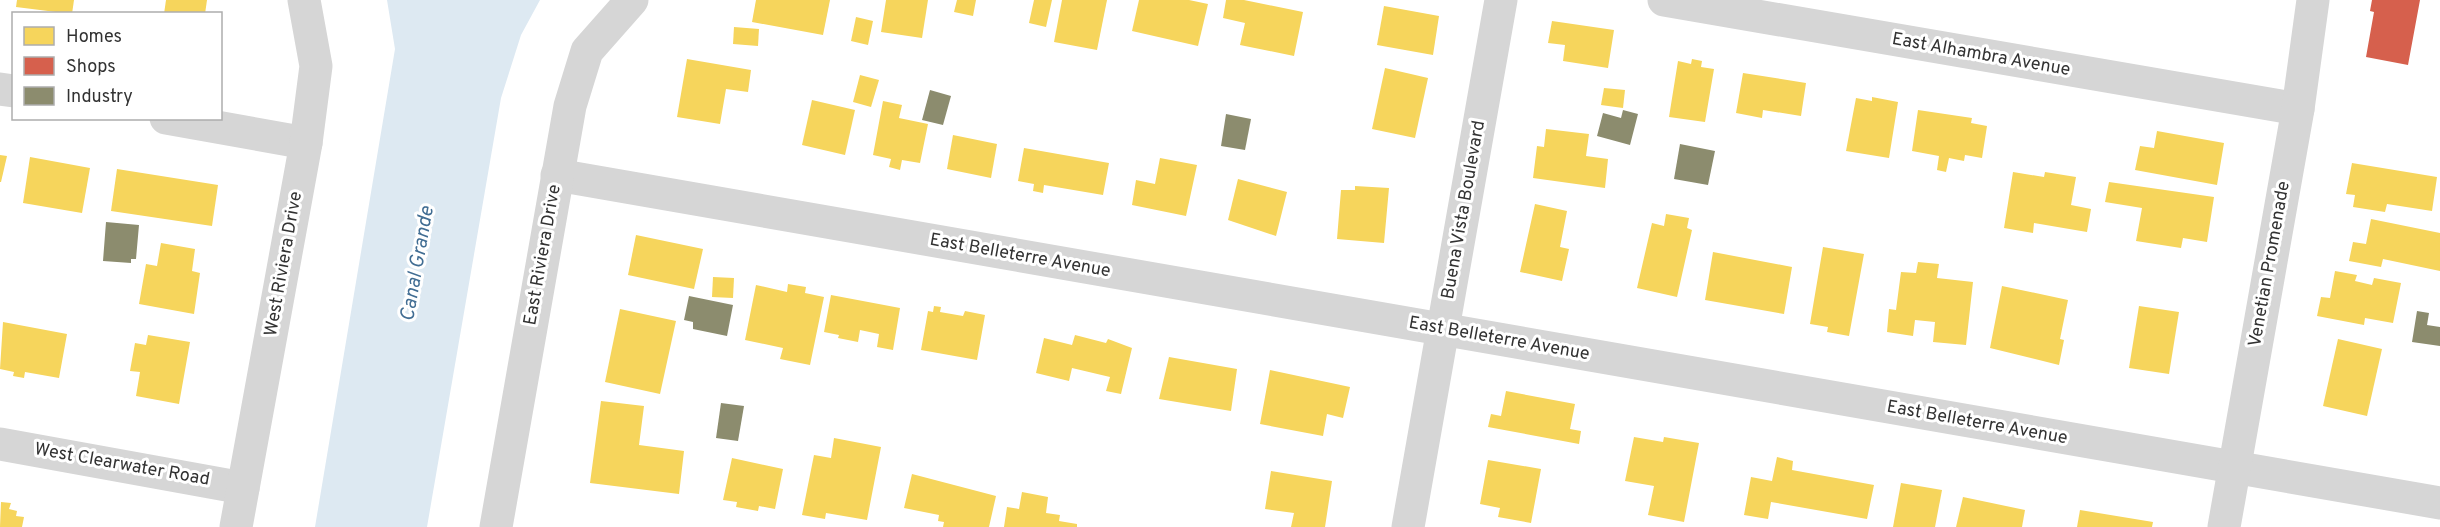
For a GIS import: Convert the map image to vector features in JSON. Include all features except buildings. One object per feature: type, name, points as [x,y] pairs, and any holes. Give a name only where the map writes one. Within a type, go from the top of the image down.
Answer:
[{"type":"street","name":"West Riviera Drive","points":[[236,527],[306,143],[316,66],[304,0]]},
{"type":"street","name":"East Riviera Drive","points":[[496,527],[570,106],[587,51],[632,0]]},
{"type":"street","name":"Buena Vista Boulevard","points":[[1408,527],[1501,0]]},
{"type":"street","name":"East Alhambra Avenue","points":[[1664,0],[2298,109]]},
{"type":"street","name":"Venetian Promenade","points":[[2224,527],[2298,109],[2313,0]]},
{"type":"street","points":[[177,120],[306,143]]},
{"type":"street","name":"East Belleterre Avenue","points":[[557,175],[2440,503]]},
{"type":"street","name":"West Clearwater Road","points":[[0,444],[243,488]]},
{"type":"water","name":"Canal Grande","points":[[387,0],[540,0],[521,35],[501,98],[427,527],[315,527],[395,49]]}]
